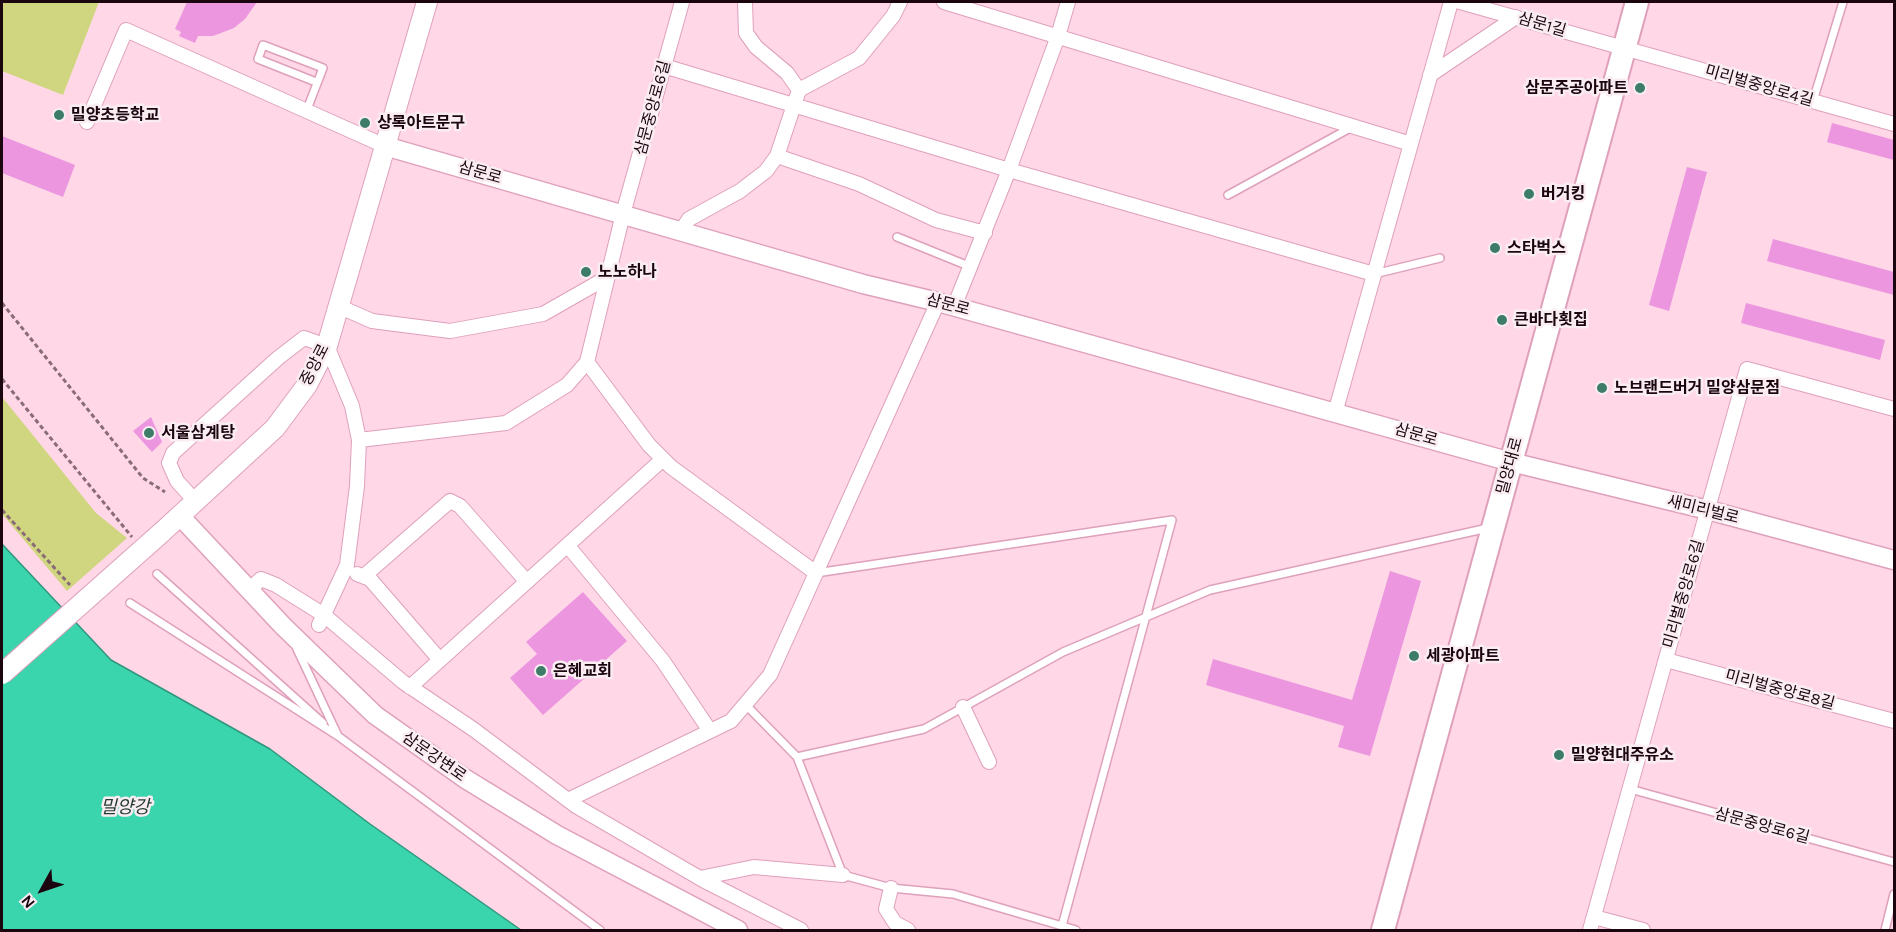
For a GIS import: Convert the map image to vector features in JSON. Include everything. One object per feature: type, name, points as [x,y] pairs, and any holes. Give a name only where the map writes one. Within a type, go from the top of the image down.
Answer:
[{"type":"main road","name":"중앙로","points":[[2,674],[275,428],[307,385],[327,346],[427,2]]},
{"type":"main road","name":"밀양대로","points":[[1383,930],[1637,2]]},
{"type":"street","name":"삼문중앙로6길","points":[[586,362],[623,214],[682,2]]},
{"type":"street","points":[[745,2],[746,33],[756,47],[787,73],[799,90]]},
{"type":"street","points":[[681,231],[689,219],[740,191],[766,171],[777,156],[799,90],[860,58],[893,16],[900,2]]},
{"type":"street","points":[[944,2],[1411,144]]},
{"type":"street","points":[[568,800],[731,721],[770,675],[816,573],[946,305],[971,267],[1009,170],[1058,36],[1068,2]]},
{"type":"street","points":[[1335,413],[1451,2]]},
{"type":"street","name":"삼문1길","points":[[1460,2],[1624,48]]},
{"type":"street","points":[[1430,75],[1516,17]]},
{"type":"street","points":[[87,122],[126,30],[386,146]]},
{"type":"street","name":"미리벌중앙로4길","points":[[1624,48],[1894,124]]},
{"type":"street","points":[[664,66],[1009,170],[1374,274]]},
{"type":"street","name":"삼문로","points":[[386,146],[863,284],[1511,462]]},
{"type":"street","points":[[777,156],[859,184],[936,220],[985,233]]},
{"type":"street","points":[[338,306],[372,321],[450,331],[543,314],[608,277]]},
{"type":"street","points":[[188,508],[169,463],[173,453],[278,358],[304,338],[327,346],[352,406],[359,440],[357,486],[345,570],[321,620]]},
{"type":"street","points":[[359,440],[506,423],[567,385],[586,362],[649,445],[663,459],[816,573]]},
{"type":"street","name":"미리벌중앙로6길","points":[[1592,924],[1747,369],[1894,409]]},
{"type":"street","points":[[411,687],[663,459]]},
{"type":"street","name":"새미리벌로","points":[[1511,462],[1708,510],[1894,560]]},
{"type":"street","points":[[364,576],[450,501],[460,506],[527,582]]},
{"type":"street","name":"삼문강변로","points":[[188,508],[249,590],[375,716],[464,778],[557,835],[738,930]]},
{"type":"street","points":[[568,546],[663,661],[710,731]]},
{"type":"street","points":[[345,570],[370,579],[440,660]]},
{"type":"street","points":[[249,590],[261,579],[276,585],[411,687],[473,729],[568,800],[700,878],[801,930]]},
{"type":"street","name":"미리벌중앙로8길","points":[[1666,660],[1894,721]]},
{"type":"street","points":[[963,707],[989,762]]},
{"type":"street","points":[[700,878],[754,867],[843,875]]},
{"type":"street","points":[[891,888],[886,909],[895,923],[908,930]]},
{"type":"street","points":[[1592,924],[1643,930]]},
{"type":"lane","points":[[1813,101],[1843,2]]},
{"type":"lane","points":[[306,112],[323,68],[263,45],[258,59],[316,82]]},
{"type":"lane","points":[[1228,195],[1354,126]]},
{"type":"lane","points":[[897,237],[971,267]]},
{"type":"lane","points":[[1374,274],[1440,258]]},
{"type":"lane","points":[[816,573],[1172,520],[1062,926]]},
{"type":"lane","points":[[797,757],[924,729],[1063,652],[1210,590],[1494,527]]},
{"type":"lane","points":[[156,574],[338,736]]},
{"type":"lane","points":[[130,603],[338,736],[600,930]]},
{"type":"lane","points":[[290,633],[338,736]]},
{"type":"lane","points":[[746,704],[797,757],[843,875],[891,888],[953,894],[1076,930]]},
{"type":"lane","name":"삼문중앙로6길","points":[[1630,789],[1894,862]]},
{"type":"lane","points":[[1885,930],[1894,894]]},
{"type":"path","points":[[2,303],[143,478],[188,508]]},
{"type":"path","points":[[2,379],[136,544]]},
{"type":"path","points":[[2,510],[70,585]]},
{"type":"shaded area","points":[[2,2],[99,2],[63,95],[2,71]]},
{"type":"shaded area","points":[[2,397],[96,513],[127,538],[67,591],[2,514]]},
{"type":"water","name":"밀양강","points":[[2,544],[111,660],[270,749],[370,824],[521,930],[2,930]]},
{"type":"building","points":[[187,2],[257,2],[245,19],[234,28],[213,36],[198,36],[195,43],[179,36],[181,32],[175,29]]},
{"type":"building","points":[[1832,123],[1894,140],[1894,160],[1827,142]]},
{"type":"building","points":[[2,136],[75,165],[63,197],[2,173]]},
{"type":"building","points":[[1687,167],[1707,172],[1669,311],[1649,305]]},
{"type":"building","points":[[1773,239],[1894,272],[1894,295],[1767,261]]},
{"type":"building","points":[[1746,303],[1885,340],[1880,360],[1741,323]]},
{"type":"building","points":[[151,417],[162,442],[152,452],[133,431]]},
{"type":"building","points":[[1390,571],[1421,581],[1370,756],[1338,747],[1344,726],[1206,685],[1213,659],[1352,700]]},
{"type":"building","points":[[583,592],[627,641],[543,715],[510,678],[537,654],[526,642]]},
{"type":"place","name":"삼문주공아파트","points":[[1640,88]]},
{"type":"place","name":"밀양초등학교","points":[[59,115]]},
{"type":"place","name":"상록아트문구","points":[[365,123]]},
{"type":"place","name":"버거킹","points":[[1529,194]]},
{"type":"place","name":"스타벅스","points":[[1495,248]]},
{"type":"place","name":"노노하나","points":[[586,272]]},
{"type":"place","name":"큰바다횟집","points":[[1502,320]]},
{"type":"place","name":"노브랜드버거 밀양삼문점","points":[[1602,388]]},
{"type":"place","name":"서울삼계탕","points":[[149,433]]},
{"type":"place","name":"세광아파트","points":[[1414,656]]},
{"type":"place","name":"은혜교회","points":[[541,671]]},
{"type":"place","name":"밀양현대주유소","points":[[1559,755]]}]
